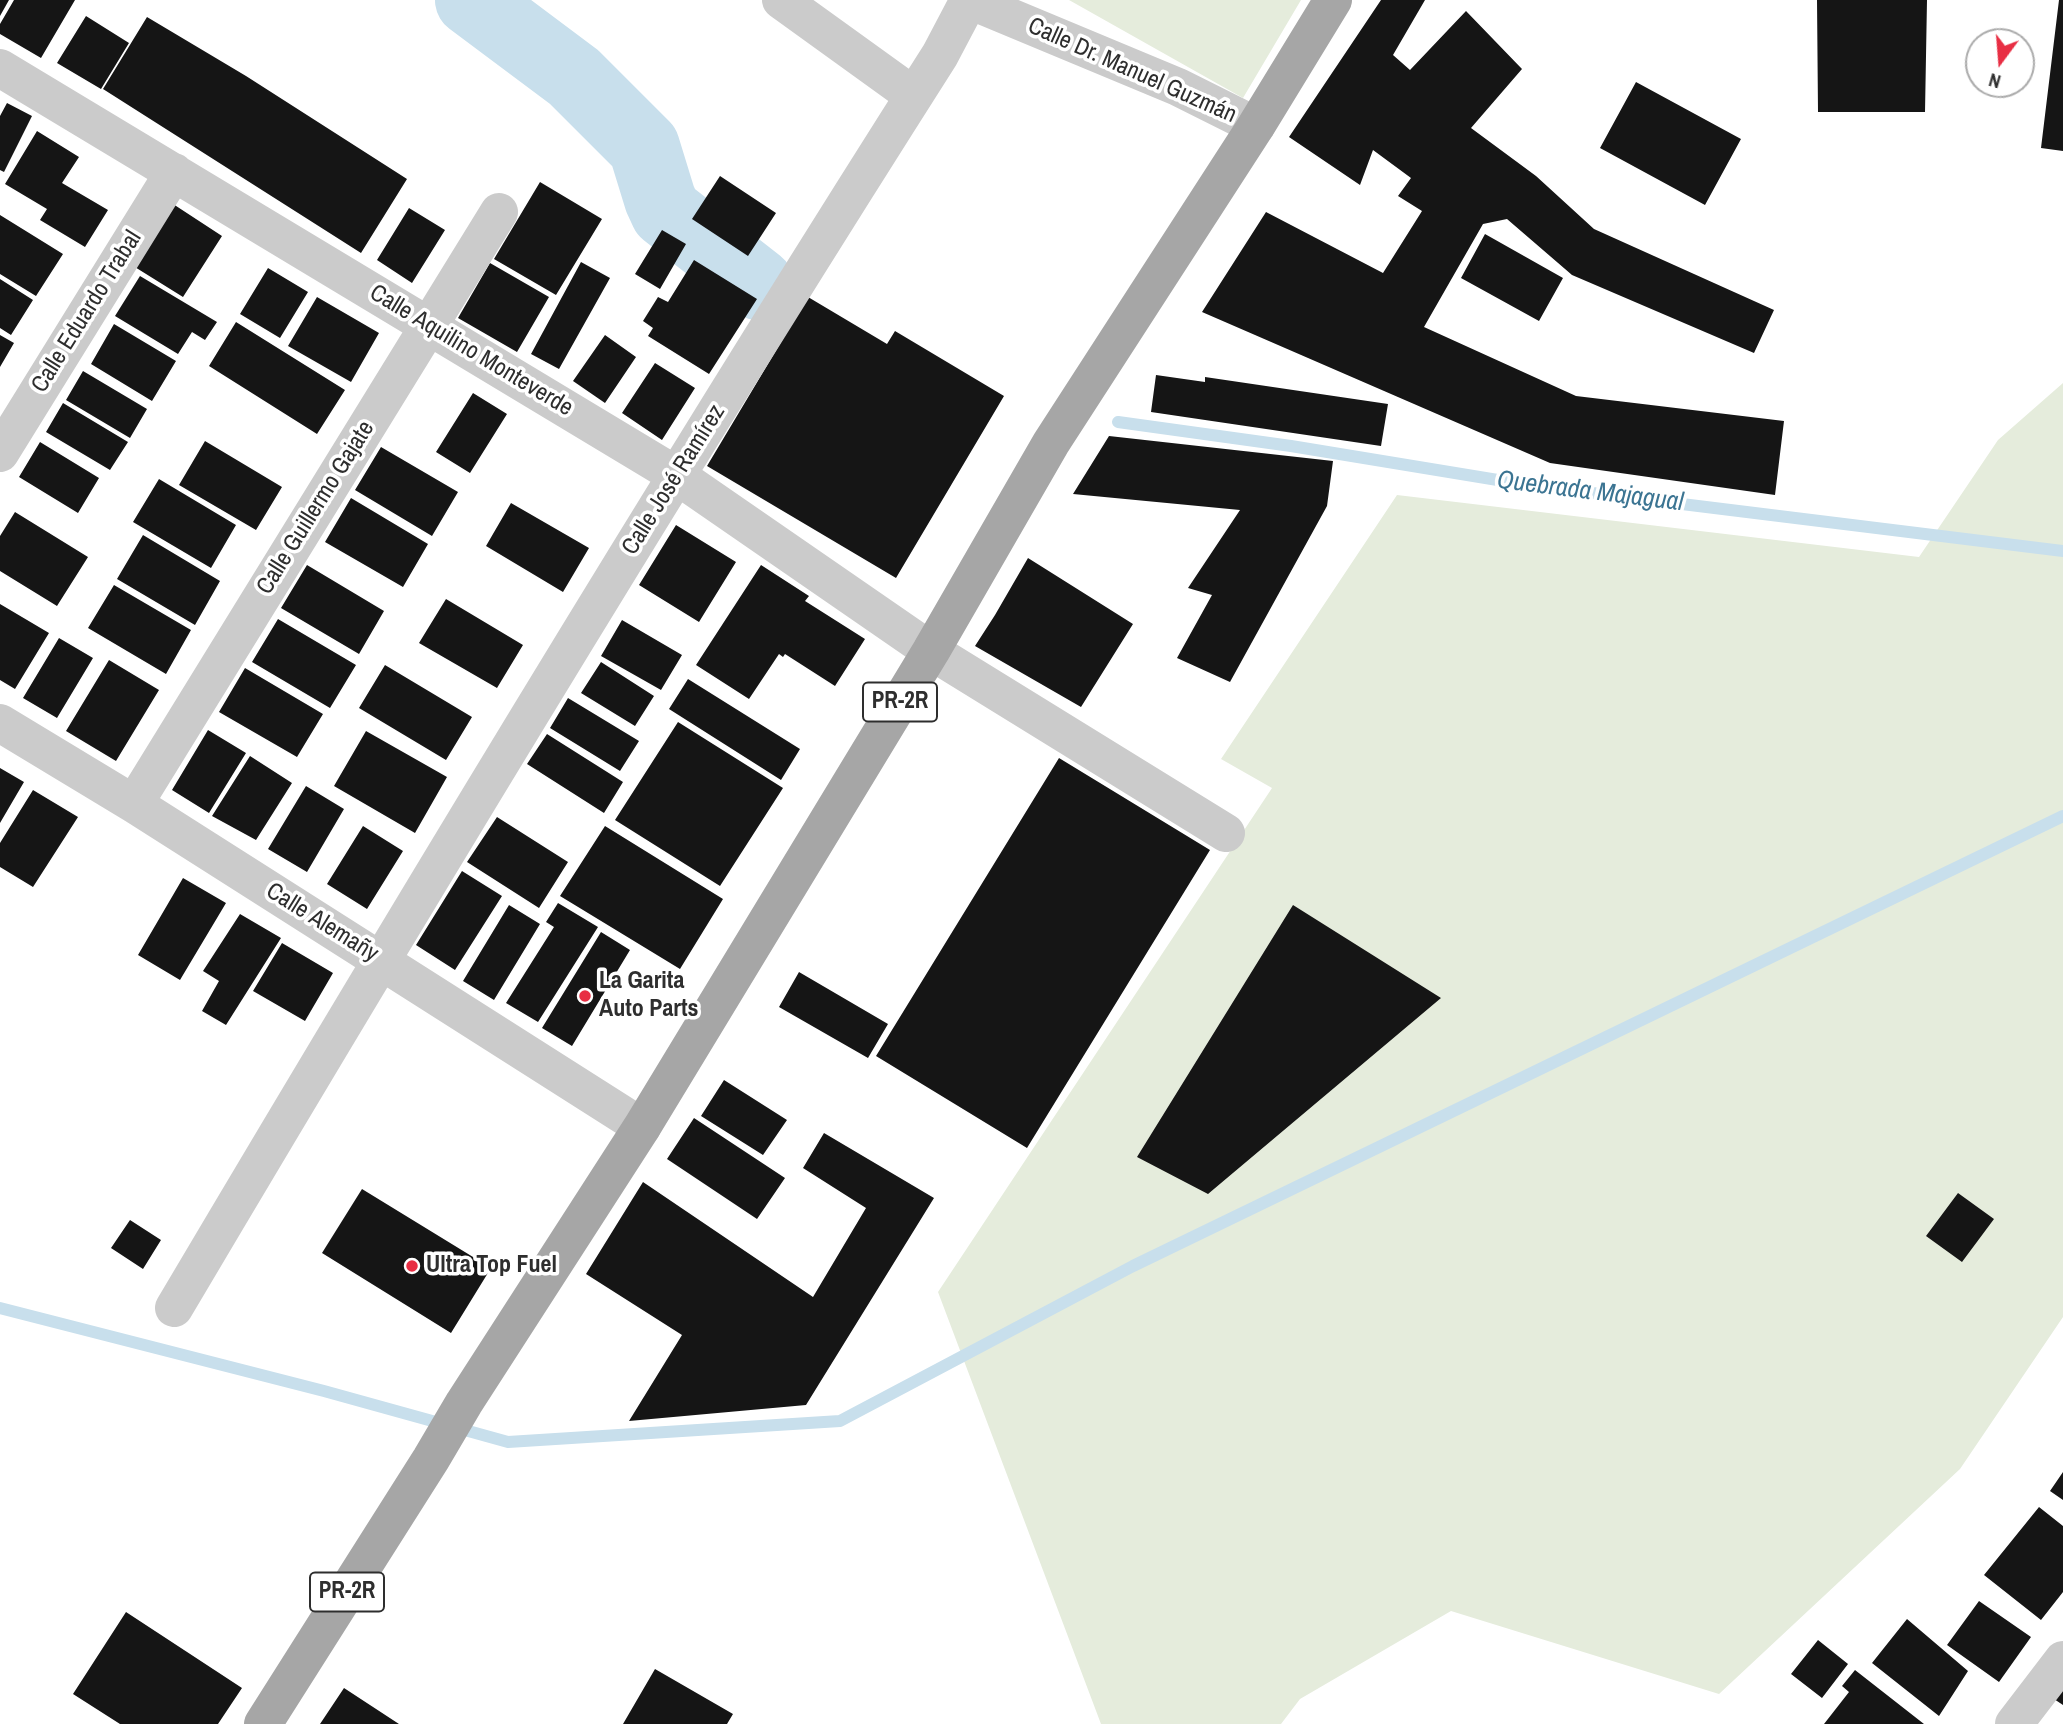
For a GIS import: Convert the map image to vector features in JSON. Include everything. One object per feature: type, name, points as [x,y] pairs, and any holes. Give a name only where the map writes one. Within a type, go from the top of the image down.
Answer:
[{"type":"main road","name":"PR-2R","points":[[263,1724],[464,1403],[642,1127],[931,651],[1051,443],[1256,126],[1333,0]]},
{"type":"street","points":[[781,0],[914,96]]},
{"type":"street","name":"Calle José Ramírez","points":[[174,1308],[380,960],[676,475],[940,55],[969,0]]},
{"type":"street","name":"Calle Dr. Manuel Guzmán","points":[[969,0],[1178,87],[1256,126]]},
{"type":"street","name":"Calle Aquilino Monteverde","points":[[0,68],[676,475],[931,651],[1226,833]]},
{"type":"street","name":"Calle Eduardo Trabal","points":[[0,453],[174,172]]},
{"type":"street","name":"Calle Guillermo Gajate","points":[[134,804],[499,212]]},
{"type":"street","name":"Calle Alemañy","points":[[0,723],[134,804],[642,1127]]},
{"type":"street","points":[[2014,1724],[2063,1660]]},
{"type":"green space","points":[[1069,0],[1301,0],[1243,98]]},
{"type":"green space","points":[[2063,383],[2063,1317],[1960,1469],[1719,1694],[1451,1611],[1300,1699],[1281,1724],[1101,1724],[938,1292],[1272,788],[1221,759],[1397,495],[1919,557],[1998,440]]},
{"type":"building","points":[[0,0],[9,0],[0,16]]},
{"type":"building","points":[[14,0],[75,0],[41,58],[0,34],[0,24]]},
{"type":"building","points":[[1381,0],[1425,0],[1393,55],[1410,70],[1466,11],[1522,69],[1471,128],[1536,176],[1594,229],[1774,310],[1754,353],[1572,275],[1507,219],[1483,224],[1424,327],[1576,396],[1784,421],[1775,495],[1550,463],[1202,312],[1266,212],[1383,273],[1422,211],[1398,196],[1411,178],[1373,150],[1360,185],[1289,137]]},
{"type":"building","points":[[1817,0],[1927,0],[1925,112],[1818,112]]},
{"type":"building","points":[[2059,0],[2063,0],[2063,151],[2041,148]]},
{"type":"building","points":[[86,16],[129,43],[101,89],[57,63]]},
{"type":"building","points":[[147,17],[246,76],[407,179],[361,253],[103,89]]},
{"type":"building","points":[[1636,82],[1741,139],[1705,205],[1600,148]]},
{"type":"building","points":[[7,103],[32,116],[4,172],[0,170],[0,116]]},
{"type":"building","points":[[37,131],[79,157],[62,183],[108,210],[85,247],[40,220],[47,209],[5,184]]},
{"type":"building","points":[[720,176],[776,213],[748,256],[692,219]]},
{"type":"building","points":[[540,182],[602,219],[556,295],[494,259]]},
{"type":"building","points":[[170,202],[222,236],[183,297],[130,264]]},
{"type":"building","points":[[409,208],[445,230],[412,283],[377,260]]},
{"type":"building","points":[[0,215],[63,254],[36,296],[0,274]]},
{"type":"building","points":[[662,230],[686,244],[660,289],[635,274]]},
{"type":"building","points":[[1485,234],[1563,278],[1539,321],[1461,278]]},
{"type":"building","points":[[694,260],[757,299],[709,374],[648,336],[653,328],[643,321],[658,297],[668,302]]},
{"type":"building","points":[[581,262],[610,278],[559,369],[531,354]]},
{"type":"building","points":[[490,263],[549,297],[517,352],[458,318]]},
{"type":"building","points":[[268,268],[308,292],[280,338],[240,314]]},
{"type":"building","points":[[140,276],[217,322],[205,340],[192,332],[178,354],[115,316]]},
{"type":"building","points":[[0,279],[33,300],[11,335],[0,328]]},
{"type":"building","points":[[317,297],[379,333],[351,382],[288,346]]},
{"type":"building","points":[[808,297],[887,344],[895,331],[1004,396],[896,578],[707,466]]},
{"type":"building","points":[[236,322],[345,390],[317,434],[209,366]]},
{"type":"building","points":[[114,324],[176,361],[152,401],[91,364]]},
{"type":"building","points":[[0,335],[14,343],[0,367]]},
{"type":"building","points":[[605,335],[636,357],[605,403],[573,381]]},
{"type":"building","points":[[655,363],[695,388],[662,440],[622,413]]},
{"type":"building","points":[[83,371],[147,409],[130,438],[66,400]]},
{"type":"building","points":[[1156,375],[1205,382],[1205,377],[1388,404],[1381,446],[1151,412]]},
{"type":"building","points":[[473,393],[507,414],[470,473],[436,452]]},
{"type":"building","points":[[63,403],[128,442],[110,470],[46,432]]},
{"type":"building","points":[[1109,436],[1333,461],[1327,506],[1230,682],[1177,658],[1212,595],[1188,588],[1240,510],[1073,494]]},
{"type":"building","points":[[205,441],[282,487],[256,530],[179,485]]},
{"type":"building","points":[[40,442],[99,478],[78,513],[19,477]]},
{"type":"building","points":[[381,447],[458,492],[432,536],[355,490]]},
{"type":"building","points":[[159,479],[236,525],[211,568],[133,522]]},
{"type":"building","points":[[351,498],[428,544],[403,587],[325,542]]},
{"type":"building","points":[[511,503],[589,548],[563,592],[486,546]]},
{"type":"building","points":[[15,512],[88,557],[57,606],[0,571],[0,536]]},
{"type":"building","points":[[676,525],[736,562],[699,622],[639,585]]},
{"type":"building","points":[[143,535],[220,581],[195,625],[117,579]]},
{"type":"building","points":[[1028,558],[1133,624],[1081,707],[975,646]]},
{"type":"building","points":[[307,565],[384,611],[359,654],[281,608]]},
{"type":"building","points":[[761,565],[809,596],[805,601],[865,639],[835,686],[785,654],[783,657],[779,654],[749,699],[696,665]]},
{"type":"building","points":[[114,585],[191,630],[166,674],[88,628]]},
{"type":"building","points":[[446,599],[523,645],[497,688],[419,643]]},
{"type":"building","points":[[0,604],[49,633],[15,689],[0,680]]},
{"type":"building","points":[[278,619],[356,665],[330,708],[252,662]]},
{"type":"building","points":[[622,620],[682,655],[661,690],[601,656]]},
{"type":"building","points":[[59,638],[93,658],[57,718],[23,698]]},
{"type":"building","points":[[109,660],[159,690],[116,761],[66,731]]},
{"type":"building","points":[[601,662],[654,696],[635,726],[581,693]]},
{"type":"building","points":[[385,665],[472,717],[446,760],[359,708]]},
{"type":"building","points":[[245,668],[323,714],[297,757],[219,712]]},
{"type":"building","points":[[688,679],[800,749],[781,780],[669,709]]},
{"type":"building","points":[[568,698],[639,741],[620,771],[550,728]]},
{"type":"building","points":[[678,722],[783,788],[720,886],[615,820]]},
{"type":"building","points":[[208,730],[246,753],[209,813],[172,790]]},
{"type":"building","points":[[366,731],[447,777],[415,833],[334,786]]},
{"type":"building","points":[[547,734],[623,782],[604,813],[527,764]]},
{"type":"building","points":[[250,756],[292,783],[256,840],[212,816]]},
{"type":"building","points":[[1059,758],[1210,850],[1027,1148],[876,1056]]},
{"type":"building","points":[[0,768],[24,782],[0,823]]},
{"type":"building","points":[[306,786],[344,809],[307,872],[268,849]]},
{"type":"building","points":[[33,790],[78,817],[33,887],[0,867],[0,843]]},
{"type":"building","points":[[497,817],[568,862],[539,908],[467,862]]},
{"type":"building","points":[[363,826],[403,851],[367,909],[327,884]]},
{"type":"building","points":[[605,826],[723,899],[680,969],[560,896]]},
{"type":"building","points":[[462,871],[502,896],[455,970],[416,945]]},
{"type":"building","points":[[183,878],[226,903],[180,980],[138,955]]},
{"type":"building","points":[[558,903],[598,927],[538,1022],[506,1003],[554,927],[546,922]]},
{"type":"building","points":[[509,905],[540,924],[494,1000],[463,981]]},
{"type":"building","points":[[1293,905],[1441,998],[1208,1194],[1137,1157]]},
{"type":"building","points":[[240,914],[281,938],[226,1025],[202,1011],[219,981],[203,971]]},
{"type":"building","points":[[601,932],[630,950],[572,1046],[542,1028]]},
{"type":"building","points":[[282,943],[333,973],[305,1021],[253,991]]},
{"type":"building","points":[[799,972],[888,1024],[868,1058],[779,1007]]},
{"type":"building","points":[[724,1080],[787,1120],[763,1155],[701,1116]]},
{"type":"building","points":[[694,1118],[785,1178],[757,1219],[667,1159]]},
{"type":"building","points":[[824,1133],[934,1198],[806,1405],[629,1421],[682,1335],[586,1274],[643,1182],[813,1297],[866,1208],[803,1168]]},
{"type":"building","points":[[362,1189],[491,1268],[451,1333],[322,1253]]},
{"type":"building","points":[[1958,1193],[1994,1219],[1962,1262],[1926,1236]]},
{"type":"building","points":[[130,1220],[161,1240],[143,1269],[111,1248]]},
{"type":"building","points":[[2063,1472],[2063,1500],[2050,1491]]},
{"type":"building","points":[[2039,1507],[2063,1526],[2063,1592],[2041,1620],[1984,1575]]},
{"type":"building","points":[[1979,1601],[2031,1637],[1999,1682],[1947,1645]]},
{"type":"building","points":[[126,1612],[242,1688],[218,1724],[120,1724],[73,1694]]},
{"type":"building","points":[[1907,1619],[1968,1671],[1939,1716],[1872,1663]]},
{"type":"building","points":[[1818,1640],[1848,1664],[1822,1698],[1791,1674]]},
{"type":"building","points":[[655,1669],[733,1714],[727,1724],[623,1724]]},
{"type":"building","points":[[1855,1670],[1924,1724],[1824,1724],[1849,1692],[1842,1686]]},
{"type":"building","points":[[2063,1686],[2063,1705],[2054,1699]]},
{"type":"building","points":[[344,1688],[399,1724],[320,1724]]},
{"type":"waterway","name":"Quebrada Majagual","points":[[471,0],[574,77],[644,147],[666,212],[758,284]]},
{"type":"waterway","name":"Quebrada Majagual","points":[[1118,422],[1291,446],[1528,485],[2063,551]]},
{"type":"waterway","points":[[0,1308],[324,1391],[508,1442],[840,1421],[1133,1266],[2063,816]]},
{"type":"place","name":"La Garita Auto Parts","points":[[585,996]]},
{"type":"place","name":"Ultra Top Fuel","points":[[412,1266]]}]
